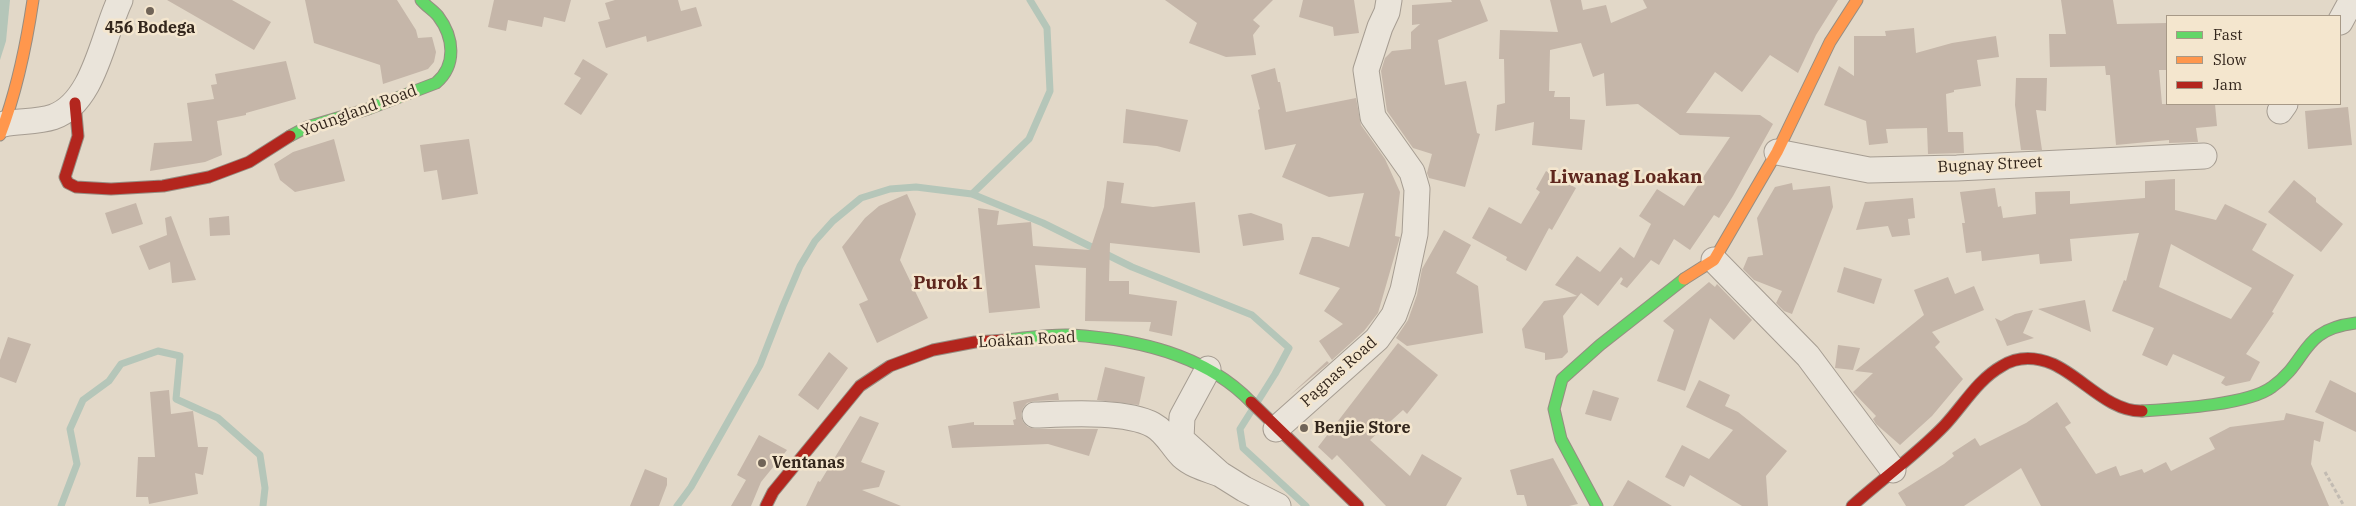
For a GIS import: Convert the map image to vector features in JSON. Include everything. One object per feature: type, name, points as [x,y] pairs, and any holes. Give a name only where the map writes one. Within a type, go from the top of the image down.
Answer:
[{"type":"main road","points":[[2,130],[13,100],[26,50],[33,0]]},
{"type":"main road","name":"Youngland Road","points":[[75,102],[78,136],[66,169],[65,177],[68,183],[76,187],[112,189],[163,186],[209,177],[249,162],[307,127],[368,109],[436,84],[443,79],[450,64],[448,34],[436,14],[421,0]]},
{"type":"main road","points":[[1598,506],[1561,439],[1554,409],[1562,379],[1600,345],[1674,285],[1714,260],[1777,152],[1830,42],[1857,0]]},
{"type":"main road","points":[[1852,506],[1943,426],[1994,370],[2015,360],[2035,358],[2055,364],[2112,402],[2133,411],[2179,408],[2254,396],[2270,389],[2283,380],[2314,335],[2330,326],[2356,323]]},
{"type":"main road","name":"Loakan Road","points":[[766,506],[774,492],[860,386],[890,366],[932,350],[975,342],[1070,335],[1120,341],[1176,353],[1208,369],[1235,386],[1273,426],[1358,506]]},
{"type":"street","points":[[2,130],[52,117],[64,112],[75,102],[85,88],[120,0]]},
{"type":"street","name":"Pagnas Road","points":[[1273,426],[1377,339],[1394,314],[1402,290],[1415,234],[1417,189],[1412,172],[1373,117],[1366,70],[1387,12],[1389,0]]},
{"type":"street","points":[[2341,20],[2352,0]]},
{"type":"street","name":"Bugnay Street","points":[[1777,152],[1869,170],[1957,168],[2204,156]]},
{"type":"street","points":[[1714,260],[1808,356],[1893,470]]},
{"type":"street","points":[[1208,369],[1182,417],[1181,440],[1220,474],[1241,498],[1278,506]]},
{"type":"street","points":[[1035,415],[1086,414],[1144,421],[1154,426],[1173,442],[1182,455],[1195,465],[1220,474]]},
{"type":"path","points":[[2325,472],[2344,506]]},
{"type":"shaded area","points":[[0,0],[10,0],[6,41],[0,60]]},
{"type":"building","points":[[167,0],[232,0],[271,22],[254,50]]},
{"type":"building","points":[[305,0],[397,0],[416,30],[418,38],[432,37],[436,52],[434,62],[428,69],[383,84],[380,65],[314,43]]},
{"type":"building","points":[[494,0],[571,0],[565,22],[544,17],[542,27],[508,20],[506,31],[488,27]]},
{"type":"building","points":[[615,0],[678,0],[681,11],[696,7],[702,26],[647,42],[646,36],[606,48],[598,22],[610,19],[605,3]]},
{"type":"building","points":[[1165,0],[1273,0],[1253,20],[1260,26],[1253,35],[1256,55],[1226,57],[1189,43],[1197,23]]},
{"type":"building","points":[[1303,0],[1354,0],[1359,33],[1334,36],[1333,27],[1299,17]]},
{"type":"building","points":[[1451,0],[1480,0],[1488,21],[1438,40],[1445,85],[1466,81],[1477,133],[1480,134],[1465,187],[1429,178],[1427,173],[1432,154],[1413,148],[1387,111],[1381,71],[1385,58],[1392,51],[1411,49],[1411,32],[1420,24],[1412,25],[1412,5],[1452,2]]},
{"type":"building","points":[[1550,0],[1581,0],[1583,10],[1606,5],[1611,23],[1647,8],[1643,0],[1838,0],[1816,35],[1798,73],[1770,55],[1742,92],[1715,72],[1686,113],[1760,115],[1773,124],[1733,196],[1719,218],[1714,215],[1690,250],[1674,239],[1659,265],[1651,260],[1627,288],[1620,284],[1623,279],[1621,277],[1598,306],[1581,293],[1563,316],[1568,352],[1562,358],[1545,360],[1545,353],[1525,348],[1522,329],[1544,301],[1577,296],[1555,285],[1577,256],[1600,272],[1620,247],[1634,258],[1651,224],[1639,216],[1657,189],[1684,206],[1730,137],[1680,135],[1638,104],[1606,106],[1604,73],[1593,77],[1581,43],[1550,50],[1549,91],[1555,91],[1554,97],[1570,97],[1570,119],[1585,120],[1582,150],[1532,145],[1534,122],[1495,131],[1497,105],[1505,103],[1504,59],[1499,59],[1500,30],[1558,32]]},
{"type":"building","points":[[2061,0],[2113,0],[2117,24],[2166,23],[2166,70],[2159,70],[2162,104],[2215,105],[2217,126],[2196,128],[2198,142],[2169,143],[2169,140],[2116,145],[2110,75],[2106,75],[2105,66],[2050,67],[2049,34],[2066,34]]},
{"type":"building","points":[[1914,28],[1916,53],[1952,43],[1996,36],[1999,57],[1977,60],[1981,86],[1954,90],[1954,92],[1946,94],[1948,132],[1963,132],[1964,153],[1928,154],[1927,128],[1886,129],[1888,143],[1869,145],[1866,121],[1824,105],[1839,66],[1854,76],[1854,36],[1886,36],[1885,31]]},
{"type":"building","points":[[583,59],[608,74],[581,115],[564,104],[581,78],[574,74]]},
{"type":"building","points":[[286,61],[296,99],[246,113],[246,115],[217,121],[222,155],[205,162],[150,171],[154,143],[192,141],[187,103],[214,99],[211,85],[217,84],[215,74]]},
{"type":"building","points":[[1275,68],[1286,112],[1356,98],[1361,125],[1385,159],[1400,192],[1395,236],[1400,237],[1378,313],[1364,331],[1332,360],[1319,341],[1343,324],[1324,311],[1340,288],[1299,274],[1312,237],[1319,237],[1349,247],[1364,193],[1329,197],[1282,177],[1296,144],[1265,150],[1258,110],[1260,109],[1251,75]]},
{"type":"building","points":[[2016,78],[2047,78],[2046,111],[2036,110],[2042,150],[2021,150],[2015,105]]},
{"type":"building","points":[[2348,107],[2352,145],[2308,149],[2305,111]]},
{"type":"building","points":[[1126,109],[1188,120],[1180,152],[1157,146],[1123,143]]},
{"type":"building","points":[[334,139],[345,181],[295,192],[280,180],[274,164],[293,152]]},
{"type":"building","points":[[469,139],[478,194],[442,200],[437,170],[424,172],[420,145]]},
{"type":"building","points":[[1546,171],[1576,188],[1552,230],[1549,228],[1526,271],[1506,260],[1507,257],[1472,238],[1489,207],[1521,224],[1540,192],[1536,189]]},
{"type":"building","points":[[2175,179],[2175,210],[2216,220],[2225,204],[2267,224],[2252,250],[2294,275],[2272,312],[2274,313],[2246,354],[2260,362],[2250,381],[2226,386],[2221,383],[2225,377],[2173,354],[2167,366],[2142,355],[2154,328],[2112,311],[2124,280],[2126,281],[2139,233],[2070,239],[2072,261],[2040,264],[2039,254],[1982,261],[1981,251],[1966,253],[1962,223],[1965,223],[1960,192],[1995,188],[1998,207],[2001,206],[2003,218],[2036,214],[2035,192],[2070,191],[2070,204],[2145,198],[2145,181]],"holes":[[[2171,244],[2252,288],[2231,319],[2159,287]]]},
{"type":"building","points":[[2294,180],[2316,198],[2316,202],[2343,224],[2321,252],[2268,212]]},
{"type":"building","points":[[1107,181],[1124,183],[1121,203],[1153,207],[1195,202],[1200,253],[1110,243],[1109,281],[1129,281],[1129,294],[1177,301],[1172,336],[1149,331],[1151,322],[1085,321],[1086,268],[1035,265],[1040,308],[989,313],[978,208],[999,211],[997,225],[1031,222],[1033,246],[1090,250],[1104,207]]},
{"type":"building","points":[[1792,183],[1793,190],[1830,186],[1833,207],[1792,314],[1784,311],[1776,303],[1782,291],[1754,280],[1743,269],[1748,257],[1763,255],[1757,218],[1775,187]]},
{"type":"building","points":[[907,194],[916,214],[900,260],[928,318],[877,343],[859,304],[868,300],[842,247],[865,218],[879,206]]},
{"type":"building","points":[[1913,198],[1915,218],[1908,219],[1910,235],[1892,237],[1888,226],[1856,230],[1865,202]]},
{"type":"building","points":[[136,203],[143,224],[112,234],[105,213]]},
{"type":"building","points":[[1251,213],[1282,224],[1284,240],[1243,246],[1238,215]]},
{"type":"building","points":[[171,216],[196,280],[172,283],[170,262],[149,270],[139,246],[167,235],[165,218]]},
{"type":"building","points":[[229,216],[230,235],[210,236],[209,218]]},
{"type":"building","points":[[1444,230],[1471,245],[1456,273],[1478,286],[1483,333],[1407,346],[1396,338],[1408,320],[1417,295],[1422,269]]},
{"type":"building","points":[[1844,267],[1882,279],[1874,304],[1837,292]]},
{"type":"building","points":[[1948,277],[1955,294],[1974,286],[1984,310],[1932,332],[1940,342],[1935,347],[1963,379],[1932,416],[1900,445],[1876,424],[1873,419],[1876,416],[1853,392],[1873,373],[1855,371],[1924,315],[1914,290]]},
{"type":"building","points":[[1709,282],[1715,287],[1717,284],[1752,320],[1734,340],[1710,318],[1685,391],[1657,381],[1674,330],[1663,321]]},
{"type":"building","points":[[2085,300],[2091,332],[2038,309]]},
{"type":"building","points":[[2033,310],[2023,333],[2034,338],[2007,346],[1995,318],[2001,321],[2015,314]]},
{"type":"building","points":[[8,337],[31,344],[16,383],[0,377],[0,360]]},
{"type":"building","points":[[1398,343],[1438,375],[1407,414],[1403,410],[1370,440],[1410,476],[1422,454],[1462,478],[1446,506],[1386,506],[1337,455],[1332,460],[1318,447]]},
{"type":"building","points":[[1838,345],[1860,348],[1853,370],[1835,368]]},
{"type":"building","points":[[829,352],[848,368],[818,410],[798,395]]},
{"type":"building","points":[[1327,361],[1329,363],[1289,396]]},
{"type":"building","points":[[1105,367],[1145,377],[1139,405],[1097,400]]},
{"type":"building","points":[[1699,380],[1730,395],[1725,406],[1738,412],[1787,451],[1766,476],[1768,506],[1742,506],[1690,475],[1684,487],[1665,477],[1682,445],[1709,459],[1733,430],[1686,407]]},
{"type":"building","points":[[2330,380],[2356,393],[2356,432],[2315,412]]},
{"type":"building","points":[[169,390],[171,414],[193,411],[198,447],[208,447],[203,475],[195,473],[198,494],[149,504],[148,497],[136,497],[138,457],[155,457],[150,392]]},
{"type":"building","points":[[1593,390],[1619,398],[1611,421],[1585,414]]},
{"type":"building","points":[[1058,393],[1059,400],[1027,403],[1021,415],[1023,422],[1028,427],[1035,429],[1098,429],[1089,456],[1048,444],[952,448],[948,426],[974,422],[974,425],[1014,425],[1013,420],[1016,419],[1013,402]]},
{"type":"building","points":[[2057,402],[2071,423],[2065,427],[2096,474],[2116,466],[2120,476],[2142,469],[2144,473],[2166,462],[2171,471],[2215,449],[2209,438],[2230,427],[2284,420],[2286,413],[2324,422],[2320,442],[2314,440],[2311,464],[2329,506],[2041,506],[2021,468],[1964,506],[1906,506],[1898,493],[1944,464],[1954,456],[1952,453],[1975,438],[1980,446],[2026,423]]},
{"type":"building","points":[[860,416],[879,423],[861,462],[885,471],[879,487],[862,490],[901,506],[806,506],[818,481],[820,482]]},
{"type":"building","name":"Ventanas","points":[[759,435],[787,450],[761,482],[751,506],[731,506],[746,480],[737,475]]},
{"type":"building","points":[[1553,458],[1578,504],[1569,506],[1527,506],[1524,495],[1517,495],[1510,470]]},
{"type":"building","points":[[645,469],[667,478],[667,485],[659,506],[630,506]]},
{"type":"building","points":[[1628,480],[1672,506],[1613,506]]},
{"type":"waterway","points":[[972,194],[1029,139],[1050,91],[1047,28],[1030,0]]},
{"type":"waterway","points":[[677,506],[691,487],[760,365],[800,266],[815,241],[833,221],[861,198],[890,189],[916,187],[972,194],[1043,223],[1132,267],[1252,315],[1289,348],[1258,401]]},
{"type":"waterway","points":[[61,506],[77,464],[70,429],[83,400],[109,381],[121,364],[158,351],[180,356],[176,399],[218,418],[260,455],[265,488],[263,506]]},
{"type":"waterway","points":[[1252,410],[1240,429],[1243,448],[1306,506]]},
{"type":"traffic: fast","points":[[290,136],[307,127],[368,109],[436,83],[443,76],[450,59],[450,42],[438,16],[421,0]]},
{"type":"traffic: fast","points":[[1597,506],[1561,439],[1554,409],[1562,379],[1600,345],[1684,279]]},
{"type":"traffic: fast","points":[[2142,411],[2210,405],[2261,393],[2284,377],[2314,339],[2324,332],[2356,323]]},
{"type":"traffic: fast","points":[[1006,340],[1071,335],[1120,340],[1144,345],[1168,352],[1213,372],[1251,402]]},
{"type":"traffic: slow","points":[[0,135],[20,69],[33,0]]},
{"type":"traffic: slow","points":[[1684,279],[1714,260],[1777,152],[1830,42],[1857,0]]},
{"type":"traffic: jam","points":[[75,103],[78,136],[65,177],[68,183],[76,187],[111,189],[163,186],[209,177],[249,162],[290,136]]},
{"type":"traffic: jam","points":[[766,506],[773,492],[860,386],[890,366],[933,350],[975,342],[1006,340]]},
{"type":"traffic: jam","points":[[1852,506],[1933,437],[1985,378],[2014,360],[2034,359],[2053,364],[2118,406],[2142,411]]},
{"type":"traffic: jam","points":[[1251,402],[1358,506]]},
{"type":"place","name":"456 Bodega","points":[[150,11]]},
{"type":"place","name":"Benjie Store","points":[[1304,428]]},
{"type":"place","name":"Ventanas","points":[[762,463]]},
{"type":"district","name":"Liwanag Loakan","points":[[1626,178]]},
{"type":"district","name":"Purok 1","points":[[948,284]]}]
